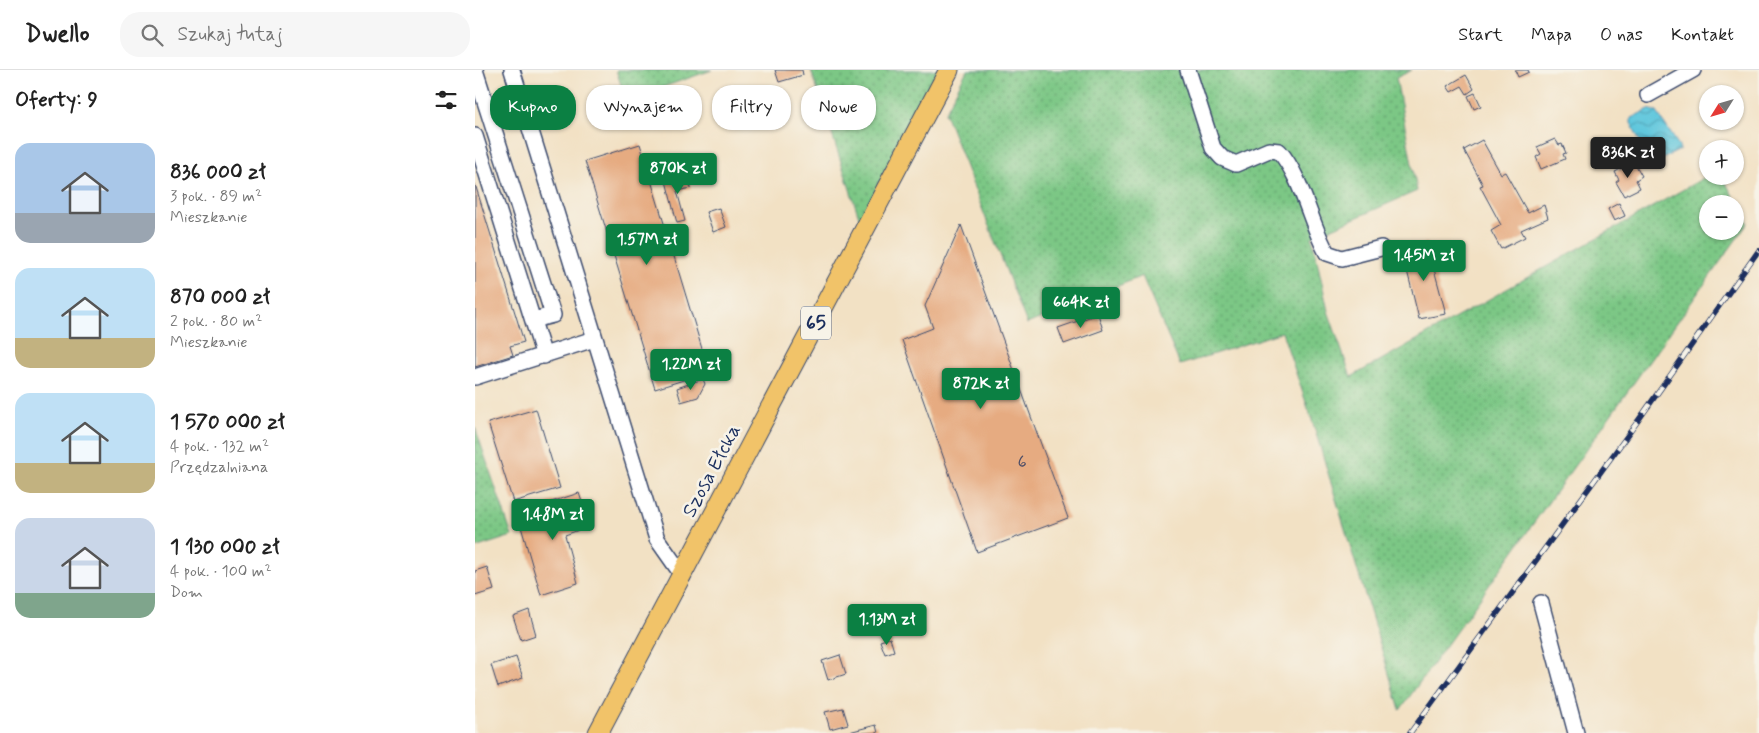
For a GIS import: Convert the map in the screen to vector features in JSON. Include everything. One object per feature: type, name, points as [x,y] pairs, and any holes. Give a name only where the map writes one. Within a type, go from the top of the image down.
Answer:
[{"type":"main road","name":"Szosa Ełcka","points":[[598,733],[683,576],[949,70]]},
{"type":"street","points":[[475,70],[553,315],[533,320]]},
{"type":"street","points":[[512,70],[657,539],[683,576]]},
{"type":"street","points":[[1188,70],[1213,148],[1222,158],[1236,164],[1269,150],[1279,152],[1290,164],[1317,235],[1327,253],[1342,258],[1381,248]]},
{"type":"street","points":[[1648,95],[1693,70]]},
{"type":"street","points":[[475,136],[544,356]]},
{"type":"street","points":[[475,377],[594,339]]},
{"type":"street","points":[[1541,603],[1577,733]]},
{"type":"green space","points":[[616,70],[712,70],[669,85],[621,85]]},
{"type":"green space","points":[[811,70],[939,70],[860,220],[831,130],[876,130],[876,85],[816,85]]},
{"type":"green space","points":[[967,70],[1412,70],[1396,78],[1417,191],[1312,237],[1328,311],[1351,377],[1699,181],[1699,185],[1727,185],[1733,195],[1699,195],[1699,240],[1736,240],[1400,710],[1311,417],[1282,332],[1180,365],[1142,276],[1027,324],[945,113]]},
{"type":"green space","points":[[1744,216],[1748,223],[1744,229]]},
{"type":"green space","points":[[475,427],[512,536],[475,548]]},
{"type":"water","points":[[1649,109],[1657,112],[1679,146],[1680,150],[1662,159],[1660,156],[1662,148],[1659,145],[1647,150],[1644,149],[1631,123],[1631,118]]},
{"type":"building","points":[[775,70],[802,70],[803,75],[779,82]]},
{"type":"building","points":[[1515,70],[1528,70],[1529,72],[1518,77]]},
{"type":"building","points":[[1466,75],[1474,89],[1467,94],[1462,86],[1451,92],[1447,86]]},
{"type":"building","points":[[1475,93],[1481,106],[1474,109],[1468,96]]},
{"type":"building","points":[[1555,139],[1559,145],[1562,144],[1566,153],[1563,154],[1565,159],[1541,169],[1536,157],[1541,154],[1537,147]]},
{"type":"building","points":[[1482,140],[1501,174],[1505,172],[1528,213],[1544,205],[1548,218],[1521,230],[1525,237],[1501,249],[1491,231],[1501,225],[1480,186],[1483,185],[1464,150]]},
{"type":"building","points":[[640,144],[709,372],[655,389],[585,161]]},
{"type":"building","points":[[1634,162],[1642,176],[1636,180],[1640,188],[1624,196],[1616,182],[1619,180],[1615,172]]},
{"type":"building","points":[[687,175],[691,188],[677,191],[685,221],[677,223],[666,181]]},
{"type":"building","points":[[475,184],[524,342],[510,346],[513,355],[475,367]]},
{"type":"building","points":[[1619,203],[1625,216],[1614,221],[1608,209]]},
{"type":"building","points":[[719,208],[726,227],[713,232],[706,212]]},
{"type":"building","points":[[961,225],[1068,518],[977,552],[902,340],[933,328],[925,306]]},
{"type":"building","points":[[1427,243],[1446,314],[1419,319],[1402,250]]},
{"type":"building","points":[[1098,314],[1103,330],[1064,344],[1058,328]]},
{"type":"building","points":[[703,379],[705,384],[698,397],[681,402],[677,388]]},
{"type":"building","points":[[536,409],[560,488],[513,502],[488,423]]},
{"type":"building","points":[[579,493],[590,526],[565,535],[578,583],[541,595],[517,513]]},
{"type":"building","points":[[487,567],[494,590],[475,596],[475,571]]},
{"type":"building","points":[[529,610],[536,635],[521,640],[513,616]]},
{"type":"building","points":[[890,638],[894,651],[885,654],[880,641]]},
{"type":"building","points":[[840,655],[846,674],[828,680],[822,661]]},
{"type":"building","points":[[516,657],[523,678],[498,687],[491,665]]},
{"type":"building","points":[[843,708],[848,724],[830,729],[825,712]]},
{"type":"building","points":[[876,725],[878,733],[849,733],[849,732]]},
{"type":"railway","points":[[1410,733],[1635,425],[1759,250]]}]
